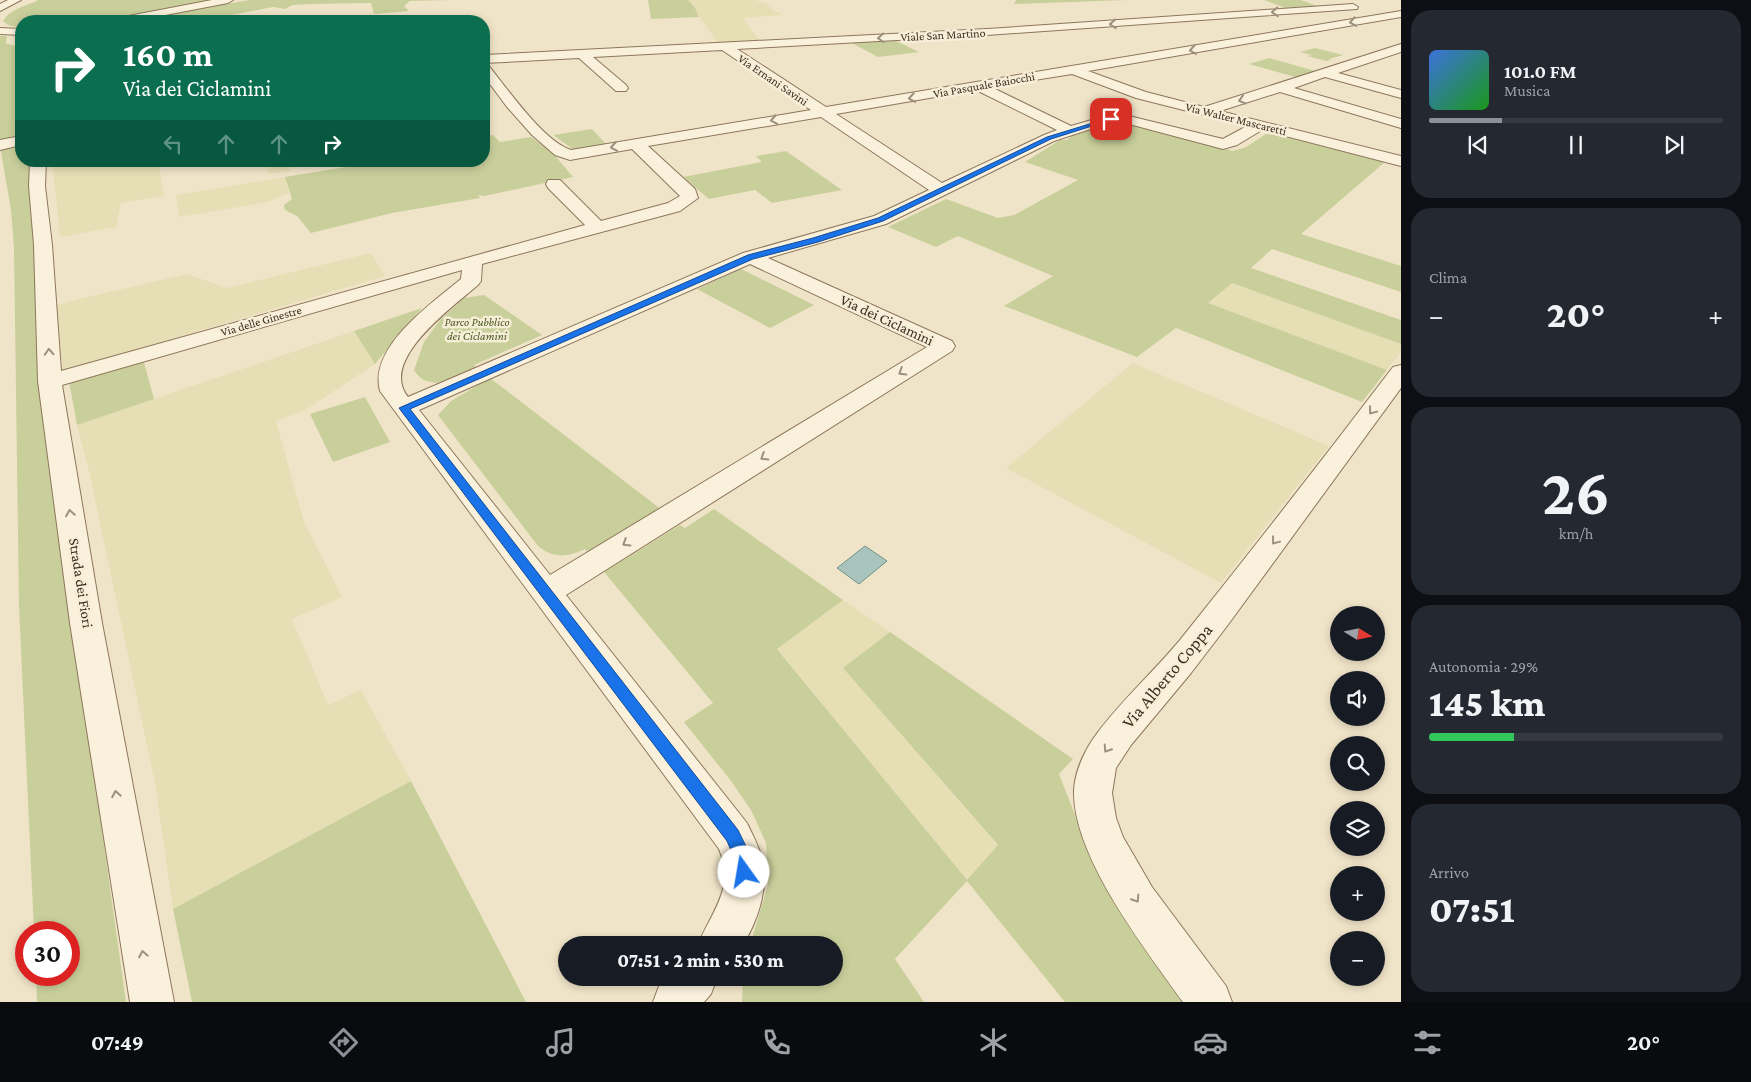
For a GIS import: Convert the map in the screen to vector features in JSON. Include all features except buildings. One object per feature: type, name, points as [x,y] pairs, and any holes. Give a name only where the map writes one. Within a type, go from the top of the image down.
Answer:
[{"type":"street","points":[[0,8],[16,0]]},
{"type":"street","points":[[147,15],[228,0]]},
{"type":"street","name":"Viale San Martino","points":[[490,59],[1016,31],[1366,6]]},
{"type":"street","name":"Via Pasquale Baiocchi","points":[[490,75],[540,135],[558,150],[567,154],[1074,70],[1401,6]]},
{"type":"street","points":[[0,32],[15,37]]},
{"type":"street","name":"Via Ernani Savini","points":[[724,46],[942,190]]},
{"type":"street","points":[[1203,111],[1401,48]]},
{"type":"street","points":[[582,54],[621,88]]},
{"type":"street","name":"Via Walter Mascaretti","points":[[1074,70],[1126,91],[1401,161]]},
{"type":"street","points":[[1324,73],[1401,94]]},
{"type":"street","points":[[978,86],[1070,131]]},
{"type":"street","points":[[1280,88],[1401,124]]},
{"type":"street","points":[[404,408],[750,257],[880,220],[1049,138],[1070,131],[1105,120],[1119,119],[1223,144],[1232,142],[1260,125]]},
{"type":"street","points":[[2,144],[15,142]]},
{"type":"street","name":"Via delle Ginestre","points":[[50,381],[472,261],[674,207],[690,198],[689,193],[636,144]]},
{"type":"street","name":"Strada dei Fiori","points":[[38,167],[37,186],[43,245],[50,381],[86,623],[152,1002]]},
{"type":"street","points":[[554,184],[597,227]]},
{"type":"street","name":"Via dei Ciclamini","points":[[547,592],[944,346],[750,257]]},
{"type":"street","points":[[472,261],[471,281],[412,334],[398,350],[392,362],[390,372],[391,389],[733,836],[743,859],[744,885],[739,908],[724,936]]},
{"type":"street","name":"Via Alberto Coppa","points":[[1210,1002],[1135,898],[1106,848],[1096,817],[1093,791],[1098,765],[1108,747],[1174,670],[1249,575],[1401,372]]},
{"type":"shaded area","points":[[688,0],[755,0],[766,3],[775,12],[780,12],[782,15],[743,18],[761,43],[719,45]]},
{"type":"shaded area","points":[[53,167],[159,167],[164,196],[121,203],[116,227],[66,236],[60,235]]},
{"type":"shaded area","points":[[269,167],[288,167],[290,171],[270,174],[265,170],[270,169]]},
{"type":"shaded area","points":[[285,177],[289,193],[267,202],[179,217],[176,195]]},
{"type":"shaded area","points":[[371,253],[385,276],[63,371],[55,306],[187,274],[227,288]]},
{"type":"shaded area","points":[[1232,283],[1401,344],[1401,351],[1387,370],[1207,304]]},
{"type":"shaded area","points":[[354,331],[375,364],[307,409],[276,421],[304,522],[342,597],[292,619],[328,705],[361,690],[411,781],[173,909],[155,783],[89,471],[77,425]]},
{"type":"shaded area","points":[[1133,363],[1329,446],[1221,583],[1006,468]]},
{"type":"shaded area","points":[[843,600],[890,632],[843,668],[998,846],[967,881],[777,648]]},
{"type":"green space","points":[[38,0],[219,0],[140,15],[15,15],[15,27],[8,25],[3,21],[14,10]]},
{"type":"green space","points":[[250,0],[451,0],[410,1],[404,6],[409,11],[374,14],[371,3],[293,5],[285,9],[273,7],[231,15],[161,15]]},
{"type":"green space","points":[[648,0],[688,0],[695,8],[699,17],[651,19]]},
{"type":"green space","points":[[1016,0],[1128,0],[1014,4]]},
{"type":"green space","points":[[1264,0],[1301,0],[1317,6],[1285,8]]},
{"type":"green space","points":[[0,36],[7,36],[6,43],[15,46],[15,138],[0,144]]},
{"type":"green space","points":[[892,39],[919,52],[878,57],[848,41]]},
{"type":"green space","points":[[1315,48],[1343,55],[1326,61],[1300,52]]},
{"type":"green space","points":[[1269,58],[1319,72],[1299,78],[1249,64]]},
{"type":"green space","points":[[1109,124],[1129,124],[1233,151],[1246,147],[1266,134],[1279,135],[1385,162],[1301,234],[1401,266],[1401,292],[1272,249],[1251,268],[1401,320],[1401,344],[1232,283],[1208,303],[1387,370],[1362,402],[1176,328],[1137,357],[1004,306],[1053,276],[958,236],[936,247],[888,227],[946,199],[998,218],[1014,215],[1078,180],[1025,162],[1060,140],[1067,140],[1072,136]]},
{"type":"green space","points":[[592,129],[607,145],[574,150],[553,135]]},
{"type":"green space","points":[[490,135],[493,135],[500,142],[531,137],[552,152],[573,177],[484,196],[478,195],[480,198],[392,213],[311,233],[297,216],[285,210],[284,205],[292,199],[285,177],[346,167],[490,167]]},
{"type":"green space","points":[[15,145],[15,167],[35,167],[76,645],[126,1002],[37,1002],[36,986],[80,986],[80,921],[33,921],[19,606],[14,248],[11,210],[0,146]]},
{"type":"green space","points":[[786,151],[842,190],[772,203],[755,190],[709,199],[683,177],[762,162],[756,156]]},
{"type":"green space","points":[[741,269],[814,305],[770,328],[697,289]]},
{"type":"green space","name":"Parco Pubblico dei Ciclamini","points":[[484,295],[542,335],[474,365],[480,371],[463,377],[436,383],[420,377],[414,370],[424,342],[440,320],[464,298]]},
{"type":"green space","points":[[422,308],[375,364],[354,331]]},
{"type":"green space","points":[[143,359],[154,399],[77,425],[69,381]]},
{"type":"green space","points":[[490,378],[662,510],[589,555],[585,549],[572,554],[555,555],[538,546],[438,415],[451,401]]},
{"type":"green space","points":[[365,397],[390,442],[333,462],[310,414]]},
{"type":"green space","points":[[714,509],[843,600],[777,649],[967,880],[998,845],[843,668],[890,632],[1073,759],[1059,774],[1079,825],[1190,1002],[1065,1002],[967,881],[895,959],[924,1002],[742,1002],[743,986],[843,986],[843,936],[753,936],[768,885],[766,843],[751,810],[731,781],[684,722],[713,703],[604,572],[680,525],[685,528]]},
{"type":"green space","points":[[411,781],[526,1002],[192,1002],[173,909]]},
{"type":"water","points":[[865,546],[887,561],[859,584],[837,568]]},
{"type":"route","points":[[744,872],[743,859],[733,836],[404,408],[750,257],[880,220],[1049,138],[1111,119]]}]
